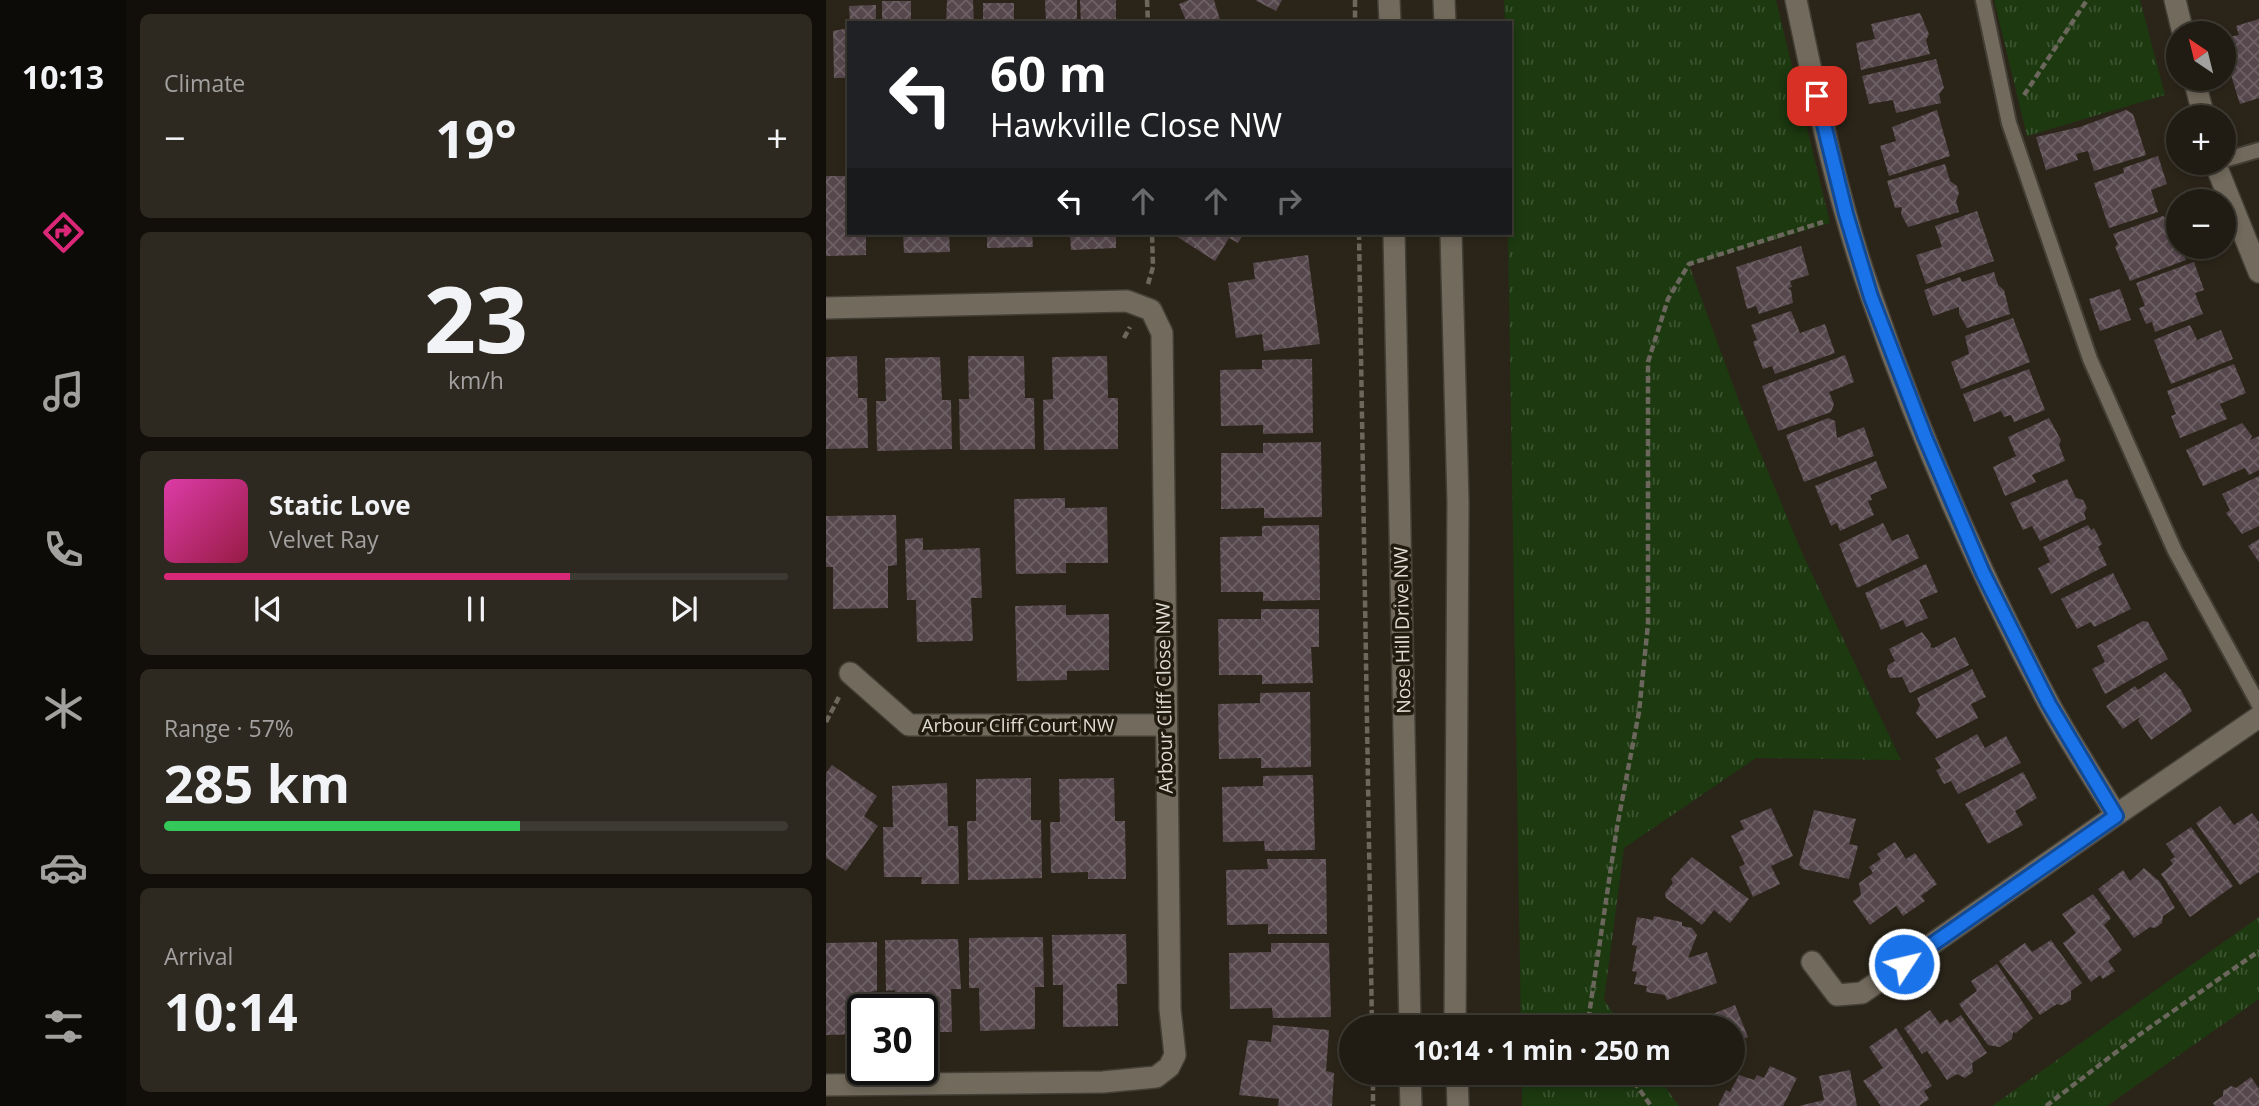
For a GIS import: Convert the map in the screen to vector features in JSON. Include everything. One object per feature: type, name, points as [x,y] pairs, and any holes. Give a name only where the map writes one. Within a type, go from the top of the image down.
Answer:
[{"type":"street","points":[[1389,0],[1390,21]]},
{"type":"street","points":[[1444,0],[1445,21]]},
{"type":"street","points":[[1796,0],[1846,214],[1871,297],[1983,573],[2049,704],[2116,816]]},
{"type":"street","points":[[2175,0],[2180,21]]},
{"type":"street","points":[[2221,175],[2259,272]]},
{"type":"street","name":"Nose Hill Drive NW","points":[[1394,235],[1410,1015]]},
{"type":"street","points":[[1451,235],[1458,502],[1455,1015]]},
{"type":"street","name":"Arbour Cliff Close NW","points":[[826,308],[1127,301],[1151,310],[1162,332],[1164,725],[1170,1009],[1175,1055],[1169,1068],[1156,1077],[1103,1082],[826,1085]]},
{"type":"street","name":"Arbour Cliff Court NW","points":[[850,673],[909,725],[1164,725]]},
{"type":"street","points":[[1812,962],[1837,995],[1861,993],[2259,717]]},
{"type":"street","points":[[1410,1085],[1411,1106]]},
{"type":"street","points":[[1457,1085],[1458,1106]]},
{"type":"lane","points":[[1983,0],[2006,113],[2090,359],[2175,551],[2259,705]]},
{"type":"lane","points":[[2236,157],[2259,150]]},
{"type":"path","points":[[1147,0],[1148,21]]},
{"type":"path","points":[[1355,0],[1355,21]]},
{"type":"path","points":[[2006,113],[2023,98],[2087,0]]},
{"type":"path","points":[[1589,1015],[1639,712],[1648,624],[1648,362],[1668,299],[1689,264],[1846,214]]},
{"type":"path","points":[[1152,235],[1153,267]]},
{"type":"path","points":[[1359,235],[1372,1015]]},
{"type":"path","points":[[2046,1106],[2136,1037],[2259,951]]},
{"type":"path","points":[[1373,1085],[1373,1106]]},
{"type":"path","points":[[1636,1085],[1651,1106]]},
{"type":"green space","points":[[1504,0],[1776,0],[1830,223],[1689,265],[1743,412],[1803,555],[1901,760],[1756,758],[1624,848],[1604,1000],[1615,1015],[1521,1015],[1508,235],[1512,235],[1512,21],[1505,21]]},
{"type":"green space","points":[[1994,0],[2140,0],[2165,95],[2027,136]]},
{"type":"green space","points":[[2259,917],[2259,999],[2107,1106],[1992,1106]]},
{"type":"green space","points":[[1522,1085],[1664,1085],[1679,1106],[1522,1106]]},
{"type":"building","points":[[947,0],[973,0],[974,21],[946,21]]},
{"type":"building","points":[[1045,0],[1077,0],[1077,21],[1046,21]]},
{"type":"building","points":[[1080,0],[1116,0],[1116,21],[1081,21]]},
{"type":"building","points":[[1189,0],[1214,0],[1220,21],[1186,21],[1179,4]]},
{"type":"building","points":[[1255,0],[1282,0],[1276,11]]},
{"type":"building","points":[[882,1],[911,1],[911,21],[882,21]]},
{"type":"building","points":[[983,3],[1014,3],[1014,21],[983,21]]},
{"type":"building","points":[[876,5],[876,21],[850,21],[849,6]]},
{"type":"building","points":[[1920,13],[1929,34],[1926,40],[1930,54],[1861,70],[1856,43],[1875,39],[1871,24]]},
{"type":"building","points":[[2259,19],[2259,98],[2240,104],[2236,91],[2236,36],[2239,35],[2236,26]]},
{"type":"building","points":[[847,28],[847,78],[834,78],[833,31]]},
{"type":"building","points":[[1936,59],[1944,88],[1939,94],[1941,103],[1896,113],[1893,100],[1869,104],[1862,76]]},
{"type":"building","points":[[1937,110],[1950,156],[1889,176],[1880,146],[1896,141],[1892,127]]},
{"type":"building","points":[[2126,110],[2133,114],[2146,155],[2094,171],[2088,151],[2076,154],[2078,160],[2046,170],[2036,137],[2080,127]]},
{"type":"building","points":[[2158,156],[2167,184],[2151,190],[2158,212],[2109,228],[2094,183],[2124,173],[2123,168]]},
{"type":"building","points":[[1945,164],[1950,181],[1957,186],[1959,193],[1956,201],[1959,212],[1908,227],[1901,214],[1902,207],[1895,208],[1887,181]]},
{"type":"building","points":[[826,176],[847,176],[847,235],[866,235],[866,255],[826,256]]},
{"type":"building","points":[[1977,211],[1994,261],[1926,284],[1916,255],[1942,247],[1935,226]]},
{"type":"building","points":[[2163,216],[2166,218],[2166,259],[2186,260],[2130,281],[2115,247],[2118,244],[2113,234]]},
{"type":"building","points":[[903,235],[949,235],[950,252],[904,253]]},
{"type":"building","points":[[987,235],[1032,235],[1033,247],[987,248]]},
{"type":"building","points":[[1070,235],[1116,235],[1116,248],[1071,250]]},
{"type":"building","points":[[1243,235],[1238,243],[1229,238],[1215,261],[1176,236]]},
{"type":"building","points":[[1801,246],[1809,275],[1790,281],[1792,287],[1788,288],[1791,290],[1793,303],[1759,314],[1756,306],[1747,309],[1736,267]]},
{"type":"building","points":[[1308,255],[1320,344],[1264,351],[1262,334],[1236,338],[1228,283],[1255,279],[1253,263]]},
{"type":"building","points":[[2194,262],[2204,290],[2195,293],[2203,314],[2155,332],[2152,322],[2146,324],[2139,308],[2145,306],[2136,283]]},
{"type":"building","points":[[1994,272],[1998,285],[2004,290],[2010,314],[1967,328],[1959,314],[1959,307],[1933,316],[1924,290],[1960,277],[1962,282]]},
{"type":"building","points":[[2120,289],[2131,320],[2100,331],[2089,299]]},
{"type":"building","points":[[1791,311],[1800,333],[1825,324],[1835,353],[1775,374],[1772,366],[1763,369],[1753,342],[1757,340],[1751,325]]},
{"type":"building","points":[[2013,318],[2030,362],[1961,389],[1951,362],[1969,354],[1965,336]]},
{"type":"building","points":[[2190,325],[2197,340],[2221,330],[2233,359],[2171,384],[2154,340]]},
{"type":"building","points":[[1845,355],[1854,382],[1829,392],[1834,404],[1831,412],[1778,431],[1762,386]]},
{"type":"building","points":[[857,356],[858,398],[867,398],[868,448],[826,449],[826,357]]},
{"type":"building","points":[[968,356],[1024,356],[1025,398],[1034,398],[1035,449],[960,450],[959,399],[969,399]]},
{"type":"building","points":[[1107,356],[1108,398],[1118,398],[1118,449],[1044,450],[1043,400],[1053,399],[1052,357]]},
{"type":"building","points":[[940,357],[942,400],[951,400],[952,449],[877,451],[876,401],[886,401],[885,358]]},
{"type":"building","points":[[1312,359],[1313,433],[1263,434],[1263,425],[1221,426],[1220,370],[1262,369],[1262,360]]},
{"type":"building","points":[[2234,364],[2246,393],[2220,404],[2227,419],[2180,438],[2171,416],[2176,414],[2167,391]]},
{"type":"building","points":[[2029,369],[2045,410],[2014,422],[2011,415],[2004,417],[2001,411],[1974,422],[1963,394]]},
{"type":"building","points":[[1828,418],[1835,421],[1837,438],[1864,427],[1874,456],[1804,482],[1786,435]]},
{"type":"building","points":[[2049,418],[2061,440],[2059,445],[2065,461],[2032,475],[2036,482],[2005,496],[1993,467],[2016,456],[2008,437]]},
{"type":"building","points":[[2242,423],[2252,436],[2250,440],[2259,436],[2259,470],[2249,475],[2245,468],[2203,486],[2186,450]]},
{"type":"building","points":[[1321,442],[1322,517],[1264,518],[1264,508],[1221,509],[1221,453],[1263,453],[1263,443]]},
{"type":"building","points":[[1876,461],[1887,488],[1870,495],[1872,500],[1868,501],[1874,515],[1840,531],[1837,523],[1831,526],[1815,486]]},
{"type":"building","points":[[2259,476],[2259,526],[2242,534],[2226,513],[2230,510],[2222,494]]},
{"type":"building","points":[[2067,479],[2076,498],[2083,500],[2087,508],[2084,513],[2086,519],[2040,541],[2032,526],[2023,530],[2010,503]]},
{"type":"building","points":[[1065,498],[1065,508],[1107,507],[1108,563],[1066,563],[1066,573],[1016,574],[1014,499]]},
{"type":"building","points":[[896,515],[897,565],[888,566],[888,608],[833,609],[833,567],[826,567],[826,516]]},
{"type":"building","points":[[1883,523],[1892,541],[1908,534],[1919,558],[1857,588],[1839,544]]},
{"type":"building","points":[[1319,525],[1320,600],[1263,601],[1263,592],[1221,592],[1220,537],[1262,536],[1262,526]]},
{"type":"building","points":[[2088,525],[2091,530],[2094,528],[2102,544],[2098,547],[2107,565],[2051,594],[2038,568],[2050,562],[2043,547]]},
{"type":"building","points":[[923,538],[923,550],[980,548],[982,598],[971,598],[973,641],[917,642],[916,600],[907,600],[905,539]]},
{"type":"building","points":[[2259,539],[2259,562],[2248,546]]},
{"type":"building","points":[[1926,564],[1938,592],[1919,600],[1928,618],[1906,627],[1903,620],[1881,630],[1865,593]]},
{"type":"building","points":[[2113,573],[2131,609],[2094,627],[2091,622],[2077,629],[2061,599]]},
{"type":"building","points":[[1066,605],[1066,615],[1109,614],[1109,670],[1067,671],[1067,680],[1017,681],[1015,606]]},
{"type":"building","points":[[1261,609],[1319,609],[1319,647],[1311,647],[1313,683],[1262,684],[1262,675],[1219,675],[1218,619],[1261,619]]},
{"type":"building","points":[[2143,621],[2148,622],[2168,659],[2105,694],[2092,669],[2105,662],[2097,646]]},
{"type":"building","points":[[1922,632],[1931,644],[1930,647],[1934,648],[1955,637],[1969,665],[1910,693],[1902,677],[1890,678],[1888,665],[1895,661],[1889,649]]},
{"type":"building","points":[[1972,669],[1986,697],[1971,704],[1978,718],[1937,739],[1916,713],[1920,705],[1917,698]]},
{"type":"building","points":[[2165,672],[2181,690],[2192,711],[2151,740],[2138,721],[2140,717],[2123,729],[2106,706],[2135,686],[2138,690]]},
{"type":"building","points":[[1310,692],[1311,767],[1261,768],[1261,758],[1219,759],[1218,704],[1260,703],[1260,693]]},
{"type":"building","points":[[1977,734],[1985,748],[2006,736],[2021,763],[1958,794],[1951,781],[1944,784],[1936,770],[1941,768],[1935,758]]},
{"type":"building","points":[[832,765],[877,796],[864,816],[878,826],[846,871],[826,858],[826,773]]},
{"type":"building","points":[[2023,772],[2037,798],[2015,811],[2023,825],[1988,844],[1965,804]]},
{"type":"building","points":[[1313,775],[1315,850],[1265,851],[1264,841],[1223,842],[1222,787],[1263,786],[1263,776]]},
{"type":"building","points":[[1031,778],[1031,820],[1041,820],[1042,878],[968,880],[967,821],[976,821],[976,779]]},
{"type":"building","points":[[1114,778],[1115,821],[1125,821],[1126,879],[1088,879],[1088,872],[1051,873],[1050,822],[1060,822],[1059,779]]},
{"type":"building","points":[[947,783],[948,826],[958,826],[959,884],[921,884],[922,877],[884,877],[883,827],[893,827],[892,786]]},
{"type":"building","points":[[2220,806],[2234,825],[2252,813],[2259,822],[2259,872],[2240,885],[2196,823]]},
{"type":"building","points":[[1771,808],[1793,856],[1771,866],[1780,884],[1753,897],[1739,867],[1745,864],[1731,836],[1744,829],[1740,821]]},
{"type":"building","points":[[1814,810],[1856,819],[1849,844],[1858,846],[1849,879],[1803,869],[1799,865]]},
{"type":"building","points":[[2191,827],[2233,886],[2190,917],[2161,874],[2173,864],[2170,860],[2175,857],[2166,844]]},
{"type":"building","points":[[1895,842],[1906,859],[1915,853],[1937,884],[1921,896],[1925,901],[1903,916],[1896,906],[1870,925],[1853,901],[1861,895],[1859,883],[1873,873],[1869,867],[1881,859],[1877,854]]},
{"type":"building","points":[[1692,857],[1749,899],[1730,923],[1714,910],[1702,925],[1666,898],[1665,893],[1673,883],[1671,879]]},
{"type":"building","points":[[1267,859],[1326,859],[1327,934],[1268,934],[1268,924],[1227,925],[1226,870],[1268,869]]},
{"type":"building","points":[[2144,868],[2160,882],[2175,908],[2163,916],[2162,923],[2155,928],[2150,927],[2134,938],[2098,889],[2123,870],[2130,881]]},
{"type":"building","points":[[2093,894],[2111,918],[2104,925],[2122,950],[2108,961],[2115,971],[2103,979],[2100,975],[2091,982],[2063,943],[2076,933],[2062,914]]},
{"type":"building","points":[[1654,916],[1682,922],[1682,926],[1692,928],[1697,935],[1688,958],[1707,952],[1717,983],[1667,1000],[1665,995],[1646,992],[1647,986],[1634,984],[1637,972],[1632,971],[1637,946],[1632,945],[1637,917],[1653,920]]},
{"type":"building","points":[[1126,934],[1127,984],[1117,984],[1118,1026],[1063,1027],[1063,985],[1053,985],[1052,935]]},
{"type":"building","points":[[1043,937],[1044,987],[1035,987],[1035,1029],[980,1031],[979,988],[969,988],[969,938]]},
{"type":"building","points":[[958,939],[961,989],[951,989],[952,1032],[938,1032],[938,994],[895,994],[895,990],[886,991],[885,940]]},
{"type":"building","points":[[2051,940],[2082,983],[2071,991],[2071,1000],[2062,1005],[2057,1004],[2040,1015],[1999,961],[2025,943],[2032,952]]},
{"type":"building","points":[[877,942],[877,991],[847,994],[847,1034],[826,1035],[826,943]]},
{"type":"building","points":[[1271,943],[1329,943],[1331,1017],[1273,1018],[1272,1008],[1230,1009],[1229,953],[1271,952]]},
{"type":"building","points":[[1997,964],[2033,1018],[2016,1033],[2013,1032],[2012,1039],[2000,1047],[1988,1045],[1959,1004],[1977,991],[1971,981]]},
{"type":"building","points":[[1735,1005],[1739,1015],[1710,1015]]},
{"type":"building","points":[[1930,1010],[1940,1024],[1947,1019],[1950,1023],[1961,1015],[1987,1053],[1972,1063],[1973,1072],[1965,1078],[1957,1074],[1947,1080],[1927,1051],[1922,1054],[1904,1028]]},
{"type":"building","points":[[1273,1025],[1329,1030],[1326,1071],[1334,1073],[1332,1106],[1278,1106],[1279,1099],[1239,1095],[1248,1040],[1271,1042]]},
{"type":"building","points":[[1896,1028],[1932,1086],[1924,1091],[1929,1099],[1919,1106],[1881,1106],[1863,1081],[1883,1068],[1869,1047]]},
{"type":"building","points":[[1770,1066],[1797,1078],[1783,1106],[1718,1106],[1726,1090],[1730,1092],[1734,1085],[1745,1085],[1745,1077],[1754,1080],[1757,1075],[1764,1078]]},
{"type":"building","points":[[1850,1070],[1857,1106],[1799,1106],[1824,1100],[1819,1076]]},
{"type":"building","points":[[2251,1077],[2259,1089],[2259,1106],[2215,1106],[2213,1103],[2223,1096],[2223,1091],[2231,1086],[2236,1088]]},
{"type":"route","points":[[1817,96],[1846,214],[1871,297],[1925,437],[1983,573],[2049,704],[2116,816],[1904,964]]}]
